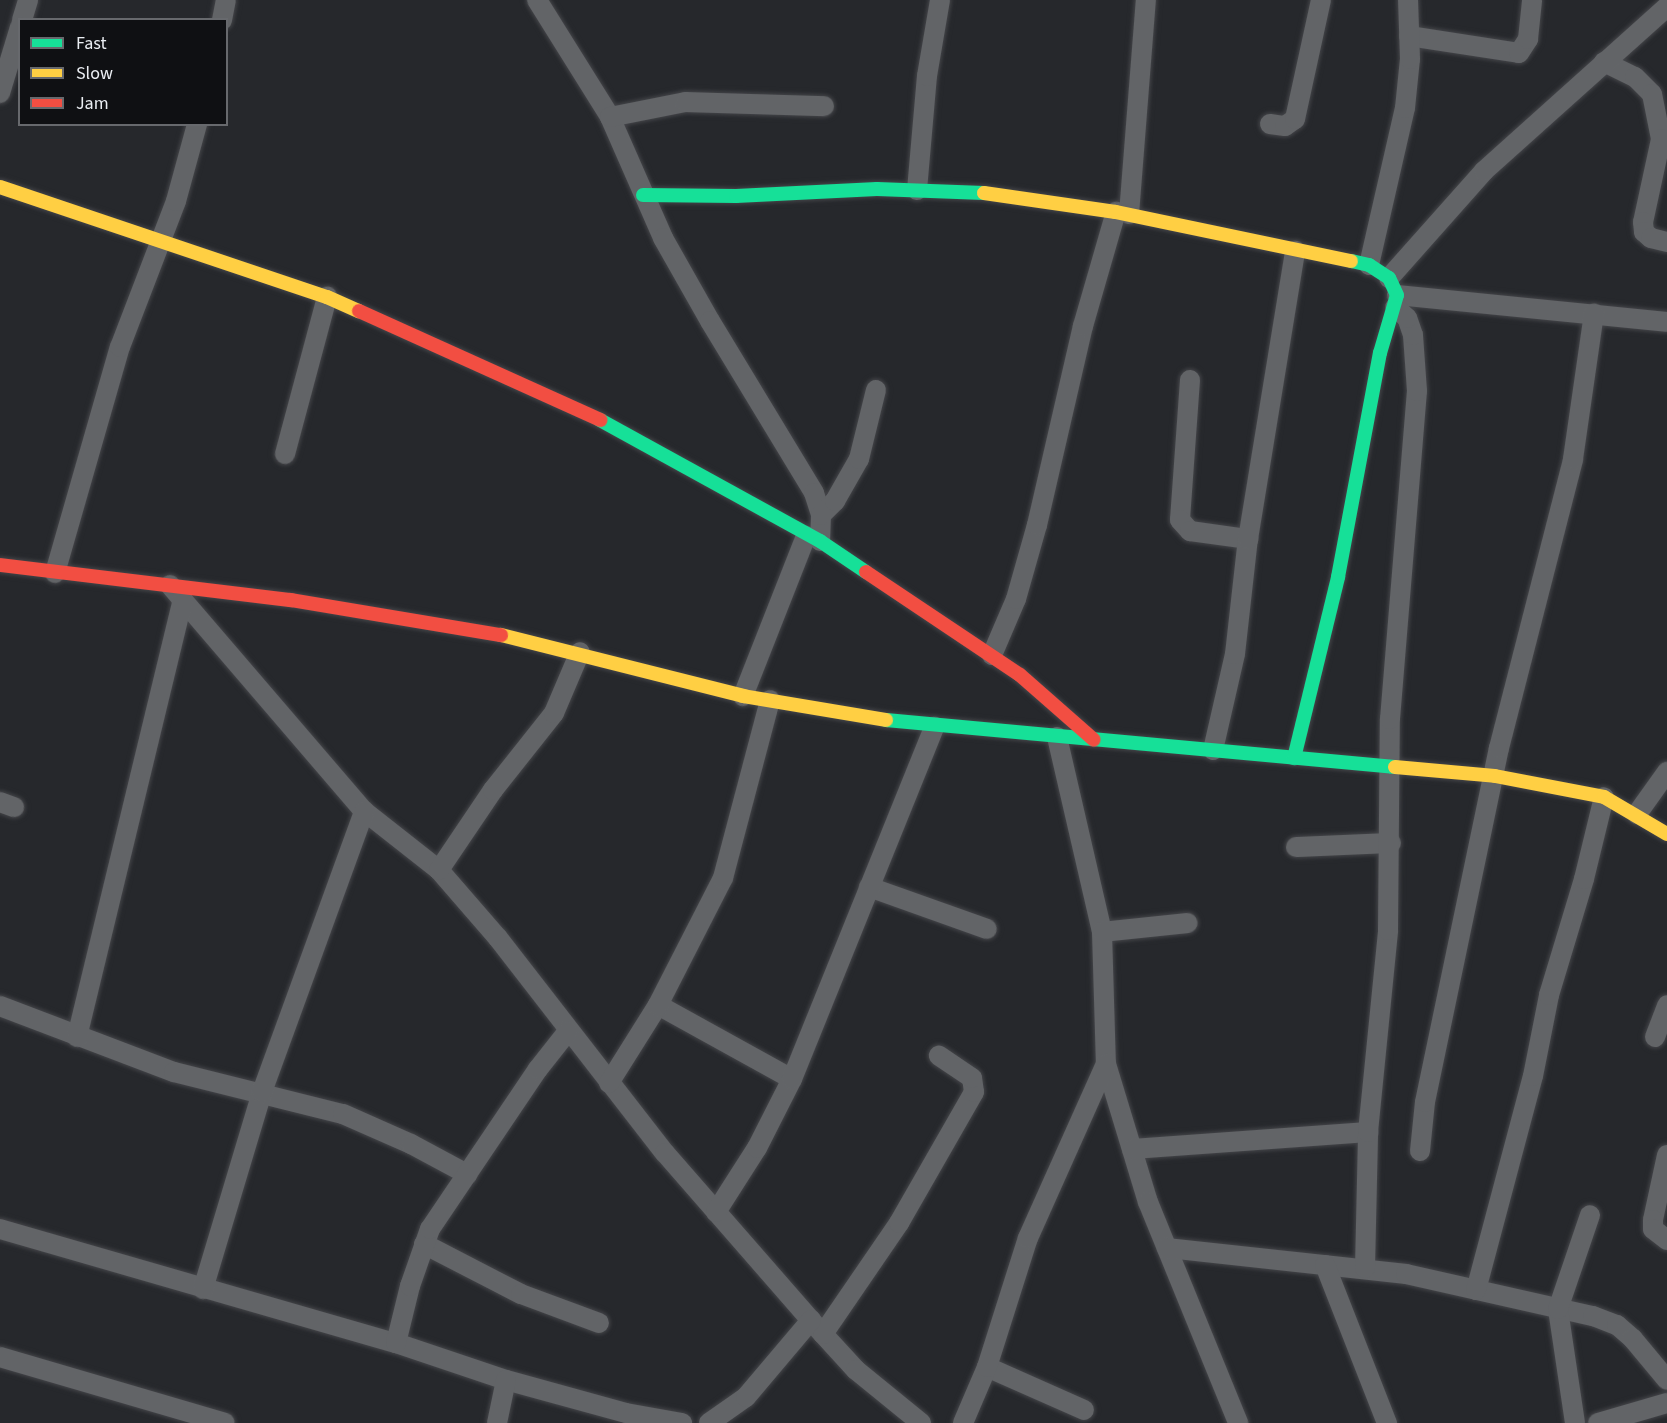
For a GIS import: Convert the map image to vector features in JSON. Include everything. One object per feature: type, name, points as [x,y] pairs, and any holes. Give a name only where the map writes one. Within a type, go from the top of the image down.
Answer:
[{"type":"street","points":[[22,18],[27,0]]},
{"type":"street","points":[[222,18],[226,0]]},
{"type":"street","points":[[537,0],[610,117],[643,195],[710,321],[814,493],[821,515]]},
{"type":"street","points":[[917,190],[927,76],[940,0]]},
{"type":"street","points":[[992,655],[1016,598],[1037,525],[1083,326],[1122,213],[1146,0]]},
{"type":"street","points":[[1270,124],[1285,126],[1295,119],[1321,0]]},
{"type":"street","points":[[1370,265],[1405,108],[1409,36],[1408,0]]},
{"type":"street","points":[[1409,36],[1519,53],[1528,39],[1532,0]]},
{"type":"street","points":[[1294,758],[1338,577],[1380,353],[1394,294],[1484,171],[1667,7]]},
{"type":"street","points":[[0,93],[18,34]]},
{"type":"street","points":[[1604,62],[1635,77],[1652,94],[1661,139],[1662,167],[1644,232],[1651,238],[1667,242]]},
{"type":"street","points":[[610,117],[687,102],[824,106]]},
{"type":"street","points":[[55,573],[120,346],[176,201],[196,126]]},
{"type":"street","points":[[0,187],[327,297],[595,417],[813,538],[992,655],[1094,740]]},
{"type":"street","points":[[643,195],[736,196],[917,190],[986,193],[1122,213],[1370,265],[1394,294],[1407,318],[1417,359],[1389,766],[1391,843],[1388,930],[1368,1132],[1365,1268]]},
{"type":"street","points":[[1213,750],[1235,654],[1248,539],[1295,251]]},
{"type":"street","points":[[1394,294],[1667,322]]},
{"type":"street","points":[[285,454],[327,297]]},
{"type":"street","points":[[1420,1151],[1425,1102],[1495,776],[1573,459],[1594,314]]},
{"type":"street","points":[[1190,380],[1180,520],[1190,531],[1248,539]]},
{"type":"street","points":[[743,696],[821,515],[835,501],[859,459],[876,390]]},
{"type":"street","points":[[0,565],[170,585],[470,628],[580,652],[743,696],[934,727],[1495,776],[1604,797],[1637,814],[1667,834]]},
{"type":"street","points":[[170,585],[182,603],[364,811],[439,870],[498,938],[609,1083],[716,1212],[817,1327],[856,1370],[921,1423]]},
{"type":"street","points":[[77,1037],[182,603]]},
{"type":"street","points":[[439,870],[493,790],[554,713],[580,652]]},
{"type":"street","points":[[609,1083],[658,1005],[723,878],[770,700]]},
{"type":"street","points":[[716,1212],[757,1148],[792,1079],[934,727]]},
{"type":"street","points":[[1057,737],[1102,932],[1106,1064],[1132,1149],[1167,1248],[1238,1423]]},
{"type":"street","points":[[1637,814],[1667,772]]},
{"type":"street","points":[[1476,1290],[1533,1076],[1549,995],[1584,879],[1604,797]]},
{"type":"street","points":[[203,1288],[261,1092],[364,811]]},
{"type":"street","points":[[1296,847],[1391,843]]},
{"type":"street","points":[[869,887],[987,929]]},
{"type":"street","points":[[1102,932],[1188,923]]},
{"type":"street","points":[[658,1005],[792,1079]]},
{"type":"street","points":[[1656,1037],[1667,1005]]},
{"type":"street","points":[[0,1006],[174,1072],[343,1114],[411,1143],[467,1174]]},
{"type":"street","points":[[396,1343],[424,1244],[467,1174],[568,1031]]},
{"type":"street","points":[[709,1423],[746,1397],[817,1327],[899,1223],[974,1092],[972,1078],[939,1056]]},
{"type":"street","points":[[963,1423],[987,1367],[1028,1238],[1106,1064]]},
{"type":"street","points":[[1132,1149],[1368,1132]]},
{"type":"street","points":[[1667,1155],[1653,1229],[1667,1239]]},
{"type":"street","points":[[1575,1423],[1558,1309],[1590,1215]]},
{"type":"street","points":[[0,1229],[396,1343],[506,1380],[626,1413],[682,1423]]},
{"type":"street","points":[[424,1244],[521,1294],[599,1323]]},
{"type":"street","points":[[1167,1248],[1365,1268],[1558,1309],[1617,1325],[1667,1380]]},
{"type":"street","points":[[1325,1265],[1386,1423]]},
{"type":"street","points":[[0,1357],[225,1423]]},
{"type":"street","points":[[987,1367],[1084,1410]]},
{"type":"street","points":[[497,1423],[506,1380]]},
{"type":"street","points":[[1598,1423],[1667,1403]]},
{"type":"traffic: fast","points":[[643,195],[736,196],[877,189],[984,193]]},
{"type":"traffic: fast","points":[[1294,758],[1338,577],[1380,353],[1397,295],[1389,278],[1369,265],[1351,261]]},
{"type":"traffic: fast","points":[[600,420],[820,541],[866,572]]},
{"type":"traffic: fast","points":[[886,720],[1395,767]]},
{"type":"traffic: slow","points":[[0,187],[327,297],[359,311]]},
{"type":"traffic: slow","points":[[984,193],[1116,212],[1351,261]]},
{"type":"traffic: slow","points":[[501,635],[743,696],[886,720]]},
{"type":"traffic: slow","points":[[1395,767],[1495,776],[1604,797],[1667,834]]},
{"type":"traffic: jam","points":[[359,311],[600,420]]},
{"type":"traffic: jam","points":[[0,565],[291,600],[501,635]]},
{"type":"traffic: jam","points":[[866,572],[1020,675],[1094,740]]}]
